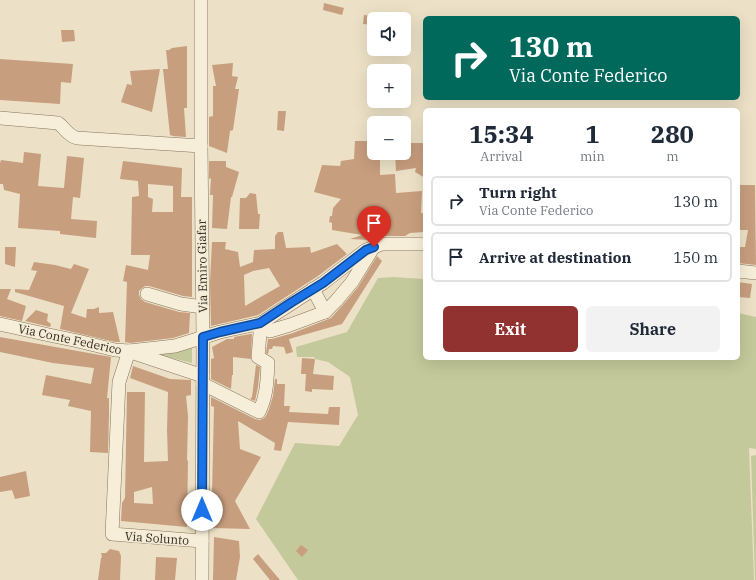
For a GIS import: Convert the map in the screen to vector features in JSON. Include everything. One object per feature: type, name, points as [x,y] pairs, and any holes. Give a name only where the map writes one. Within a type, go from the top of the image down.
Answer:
[{"type":"street","name":"Via Emiro Giafar","points":[[201,0],[203,337],[202,580]]},
{"type":"street","points":[[0,118],[58,123],[64,127],[71,136],[77,138],[201,146]]},
{"type":"street","name":"Via Conte Federico","points":[[0,324],[115,350],[129,351],[175,346],[220,332],[258,327],[260,323],[323,283],[366,250],[382,244],[423,244]]},
{"type":"street","points":[[258,327],[270,331],[325,312],[336,302],[352,282],[374,247]]},
{"type":"street","points":[[740,271],[756,273]]},
{"type":"street","points":[[313,289],[325,312]]},
{"type":"street","points":[[147,294],[181,304],[202,307]]},
{"type":"street","points":[[129,351],[203,380],[259,412],[264,401],[268,363],[258,357],[260,333],[258,327]]},
{"type":"street","name":"Via Solunto","points":[[129,351],[119,382],[112,534],[202,541]]},
{"type":"green space","points":[[394,277],[423,279],[423,360],[740,360],[740,313],[756,317],[756,449],[749,448],[754,580],[298,580],[256,519],[295,443],[339,446],[358,415],[350,377],[328,362],[315,359],[314,357],[297,357],[296,347],[347,332],[378,278]]},
{"type":"green space","points":[[192,348],[192,363],[152,353]]},
{"type":"green space","points":[[756,455],[756,580],[755,580],[751,456]]},
{"type":"building","points":[[324,3],[344,8],[342,15],[323,10]]},
{"type":"building","points":[[364,15],[367,15],[367,24],[363,24]]},
{"type":"building","points":[[61,30],[74,30],[75,41],[62,42]]},
{"type":"building","points":[[187,46],[187,108],[184,108],[186,137],[173,136],[170,135],[163,69],[168,69],[166,50]]},
{"type":"building","points":[[0,59],[73,64],[71,83],[61,82],[60,104],[0,100]]},
{"type":"building","points":[[233,63],[232,76],[238,77],[235,89],[239,89],[233,130],[230,131],[227,153],[209,146],[209,117],[213,116],[213,86],[216,86],[212,65]]},
{"type":"building","points":[[160,69],[152,112],[121,102],[127,84],[132,85],[130,71]]},
{"type":"building","points":[[278,111],[286,111],[284,131],[277,130]]},
{"type":"building","points":[[355,141],[367,141],[367,160],[380,160],[380,175],[395,174],[396,193],[422,191],[421,213],[423,213],[423,232],[410,233],[405,236],[380,236],[369,240],[350,239],[362,235],[332,230],[332,223],[329,222],[330,216],[332,216],[333,208],[341,199],[314,192],[322,165],[340,166],[341,161],[354,159]]},
{"type":"building","points":[[411,143],[423,143],[423,177],[415,172],[416,168],[396,171],[395,160],[411,160]]},
{"type":"building","points":[[24,152],[41,154],[38,186],[64,188],[67,156],[84,158],[80,198],[73,197],[71,219],[97,221],[96,238],[60,234],[60,231],[18,228],[20,194],[4,190],[3,184],[0,184],[0,163],[1,160],[23,163]]},
{"type":"building","points":[[123,161],[182,168],[181,197],[192,197],[192,297],[183,296],[149,286],[145,286],[141,289],[139,291],[139,295],[145,302],[179,312],[190,313],[189,333],[173,338],[130,343],[125,342],[127,282],[123,281],[126,265],[148,270],[150,255],[131,255],[132,197],[139,196],[138,181],[120,179]],"holes":[[[148,184],[173,186],[173,212],[152,212],[153,199],[148,197]]]},
{"type":"building","points":[[209,161],[226,161],[226,167],[239,172],[231,197],[227,229],[212,228],[213,195],[210,195],[211,178],[209,179]]},
{"type":"building","points":[[740,185],[755,185],[756,265],[740,263],[740,247],[745,247],[748,230],[740,230]]},
{"type":"building","points":[[250,193],[256,194],[258,214],[260,214],[259,229],[239,229],[240,198],[246,198]]},
{"type":"building","points":[[278,232],[283,232],[286,248],[310,247],[311,253],[337,244],[347,254],[318,276],[258,315],[211,326],[210,282],[212,242],[226,242],[225,249],[238,252],[240,267],[253,262],[254,250],[275,249],[275,236]],"holes":[[[269,268],[280,286],[245,306],[244,275],[253,271]]]},
{"type":"building","points":[[5,247],[16,247],[15,267],[5,264]]},
{"type":"building","points":[[377,256],[382,261],[342,324],[289,339],[293,352],[286,354],[284,347],[273,346],[272,349],[269,349],[268,354],[266,353],[268,339],[293,333],[331,318],[358,287]]},
{"type":"building","points":[[34,262],[71,269],[74,264],[89,269],[71,313],[86,318],[87,309],[99,307],[99,313],[113,312],[120,342],[60,329],[64,306],[15,292],[15,289],[29,290],[37,271],[31,270]]},
{"type":"building","points":[[740,282],[752,284],[750,298],[740,297]]},
{"type":"building","points":[[0,289],[11,289],[7,299],[26,306],[22,321],[0,316]]},
{"type":"building","points":[[36,310],[48,314],[47,321],[51,324],[50,327],[25,321]]},
{"type":"building","points":[[252,334],[251,359],[233,357],[231,389],[211,379],[211,359],[214,358],[212,347],[227,339],[234,339],[234,337]]},
{"type":"building","points":[[0,337],[111,357],[107,398],[109,398],[108,453],[90,452],[91,411],[68,406],[70,400],[42,395],[46,375],[91,384],[94,368],[53,363],[0,352]]},
{"type":"building","points":[[302,358],[315,359],[313,374],[334,376],[333,390],[312,389],[312,392],[305,391],[306,374],[301,374]]},
{"type":"building","points":[[256,365],[260,367],[255,401],[250,399],[252,397]]},
{"type":"building","points":[[133,366],[170,379],[191,380],[191,395],[186,396],[188,416],[187,527],[121,521],[122,503],[125,498],[127,392],[145,392],[144,462],[168,461],[168,392],[130,378]],"holes":[[[152,487],[153,504],[134,503],[134,492]]]},
{"type":"building","points":[[275,379],[277,379],[277,384],[285,384],[284,406],[290,406],[289,412],[328,414],[329,407],[340,407],[339,425],[288,422],[281,451],[274,450],[275,443],[238,421],[240,449],[261,457],[235,501],[250,529],[213,528],[212,494],[214,407],[211,406],[211,397],[255,419],[260,420],[266,416],[269,409],[273,396]]},
{"type":"building","points":[[26,471],[30,496],[15,499],[12,490],[0,492],[0,477]]},
{"type":"building","points":[[214,537],[239,541],[240,557],[236,580],[213,580]]},
{"type":"building","points":[[301,545],[308,550],[302,557],[296,551]]},
{"type":"building","points":[[110,549],[119,551],[121,556],[120,580],[98,580],[102,557],[101,553],[106,553]]},
{"type":"building","points":[[258,554],[280,580],[270,580],[253,559]]},
{"type":"building","points":[[156,557],[177,558],[175,580],[155,580]]},
{"type":"route","points":[[202,510],[203,337],[260,323],[323,283],[366,250],[374,247]]}]
